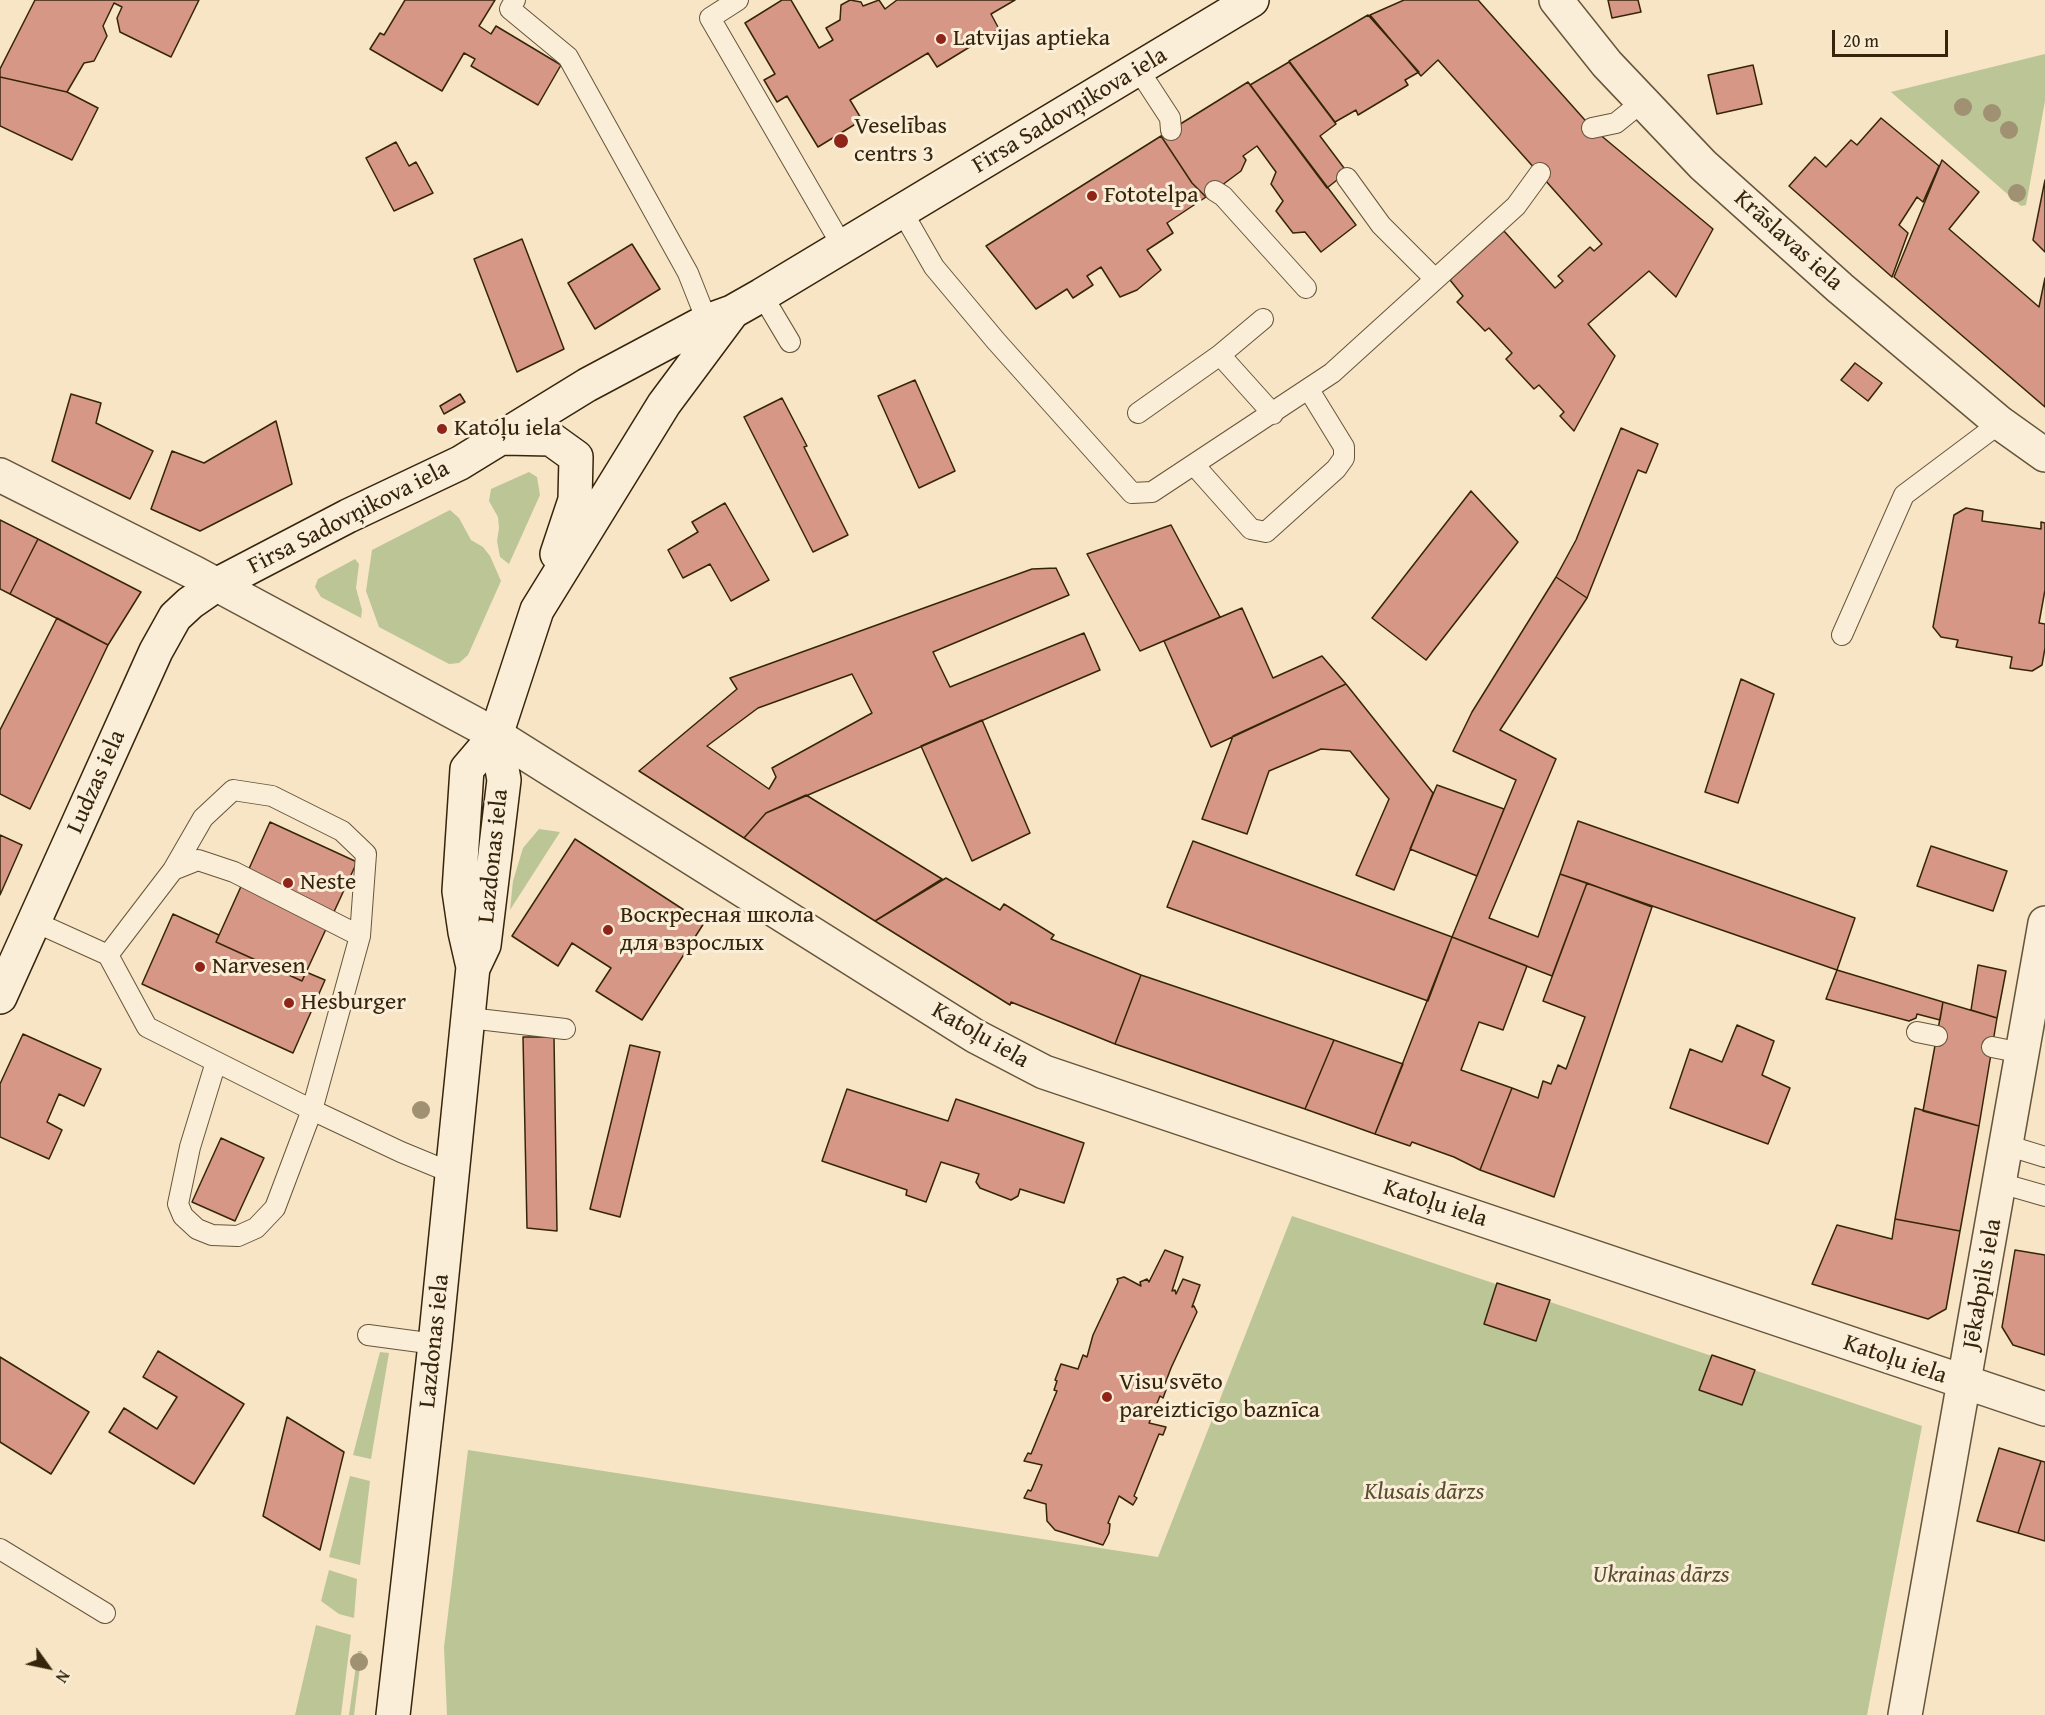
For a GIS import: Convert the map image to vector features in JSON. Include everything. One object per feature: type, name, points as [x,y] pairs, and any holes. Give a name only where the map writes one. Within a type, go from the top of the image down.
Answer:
[{"type":"street","name":"Krāslavas iela","points":[[1556,0],[1607,64],[1710,172],[1840,288],[2000,423],[2045,455]]},
{"type":"street","name":"Firsa Sadovņikova iela","points":[[216,585],[348,516],[460,463],[587,385],[762,295],[844,249],[1138,69],[1233,5]]},
{"type":"street","name":"Firsa Sadovņikova iela","points":[[495,735],[537,610],[720,317]]},
{"type":"street","points":[[504,438],[552,439],[576,457],[576,500],[537,610]]},
{"type":"street","name":"Katoļu iela","points":[[0,475],[216,585],[495,735],[975,1036],[1044,1072],[1965,1384],[2045,1409]]},
{"type":"street","name":"Ludzas iela","points":[[0,997],[156,651],[175,617],[216,585]]},
{"type":"street","name":"Lazdonas iela","points":[[393,1715],[435,1344],[473,968],[484,945],[504,780],[495,735]]},
{"type":"street","name":"Jēkabpils iela","points":[[1905,1715],[2006,1145],[2007,1050],[2042,958],[2045,923]]},
{"type":"lane","points":[[515,0],[510,9],[568,57],[688,273],[720,317]]},
{"type":"lane","points":[[738,0],[710,18],[844,249]]},
{"type":"lane","points":[[1138,69],[1170,118],[1171,130]]},
{"type":"lane","points":[[1592,128],[1616,123],[1642,102]]},
{"type":"lane","points":[[903,213],[934,267],[1132,493],[1152,492],[1309,390],[1346,360],[1516,206],[1539,173]]},
{"type":"lane","points":[[1347,178],[1381,225],[1434,278]]},
{"type":"lane","points":[[1215,191],[1223,196],[1306,288]]},
{"type":"lane","points":[[762,295],[790,342]]},
{"type":"lane","points":[[1138,413],[1220,355],[1263,319]]},
{"type":"lane","points":[[1220,355],[1273,414]]},
{"type":"lane","points":[[1195,466],[1251,529],[1266,532],[1336,469],[1344,458],[1344,447],[1309,390]]},
{"type":"lane","points":[[1842,635],[1904,495],[2000,423]]},
{"type":"lane","points":[[108,956],[173,870],[203,818],[233,790],[272,796],[342,831],[366,854],[360,936],[312,1110],[275,1208],[256,1228],[238,1236],[212,1235],[196,1229],[183,1216],[178,1204],[190,1147],[216,1062]]},
{"type":"lane","points":[[173,870],[198,860],[234,872],[360,936]]},
{"type":"lane","points":[[34,922],[108,956],[147,1027],[312,1110],[452,1173]]},
{"type":"lane","points":[[469,1018],[565,1029]]},
{"type":"lane","points":[[1917,1032],[1937,1036]]},
{"type":"lane","points":[[2006,1145],[2045,1157]]},
{"type":"lane","points":[[2000,1183],[2045,1196]]},
{"type":"lane","points":[[368,1335],[435,1344]]},
{"type":"lane","points":[[0,1549],[105,1614]]},
{"type":"green space","points":[[2045,54],[2045,101],[2026,205],[2021,206],[1891,92]]},
{"type":"green space","points":[[529,472],[537,477],[540,495],[509,564],[500,557],[497,541],[498,517],[489,501],[491,489]]},
{"type":"green space","points":[[450,510],[459,518],[471,540],[483,547],[490,556],[501,581],[468,655],[459,663],[449,664],[379,627],[366,591],[372,550]]},
{"type":"green space","points":[[355,559],[359,564],[356,588],[362,610],[361,618],[321,597],[315,587],[318,579]]},
{"type":"green space","points":[[539,829],[560,832],[510,910],[513,881],[523,848]]},
{"type":"green space","name":"Klusais dārzs","points":[[1292,1216],[1922,1426],[1867,1715],[447,1715],[444,1647],[468,1450],[1158,1557]]},
{"type":"green space","points":[[380,1352],[389,1353],[371,1459],[353,1455]]},
{"type":"green space","points":[[350,1476],[370,1481],[360,1565],[329,1557]]},
{"type":"green space","points":[[329,1570],[357,1579],[354,1618],[339,1614],[321,1601]]},
{"type":"green space","points":[[316,1625],[351,1635],[341,1715],[295,1715]]},
{"type":"green space","points":[[358,1651],[362,1651],[354,1715],[349,1715]]},
{"type":"building","points":[[35,0],[199,0],[171,57],[120,32],[117,18],[122,7],[114,3],[103,26],[107,36],[94,61],[84,63],[67,92],[0,77],[0,69]]},
{"type":"building","points":[[405,0],[495,0],[479,26],[491,34],[496,26],[561,65],[538,105],[471,66],[475,59],[464,53],[442,91],[370,49],[380,33],[384,35]]},
{"type":"building","points":[[782,0],[791,0],[819,48],[833,40],[826,28],[840,20],[841,5],[850,0],[861,2],[863,6],[879,0],[885,9],[897,0],[1015,0],[991,14],[999,29],[937,67],[928,53],[850,100],[862,120],[818,147],[787,96],[777,102],[764,80],[775,74],[745,23]]},
{"type":"building","points":[[1404,0],[1478,0],[1592,128],[1713,229],[1676,297],[1649,271],[1588,324],[1615,356],[1574,431],[1560,416],[1564,412],[1539,385],[1534,389],[1506,359],[1512,353],[1489,328],[1485,331],[1457,302],[1463,296],[1450,280],[1504,231],[1555,288],[1563,281],[1558,276],[1590,247],[1594,251],[1602,244],[1438,60],[1421,76],[1370,15]]},
{"type":"building","points":[[1608,0],[1638,0],[1641,12],[1612,18]]},
{"type":"building","points":[[1368,15],[1419,72],[1405,80],[1408,85],[1358,115],[1356,110],[1335,122],[1289,61]]},
{"type":"building","points":[[1289,62],[1336,124],[1320,136],[1347,172],[1327,188],[1250,85]]},
{"type":"building","points":[[1753,65],[1762,104],[1717,114],[1708,75]]},
{"type":"building","points":[[0,77],[67,92],[98,108],[72,160],[0,126]]},
{"type":"building","points":[[1248,82],[1356,225],[1321,252],[1305,232],[1293,233],[1276,211],[1283,201],[1271,184],[1276,172],[1257,146],[1243,156],[1246,160],[1241,171],[1206,197],[1192,183],[1161,136]]},
{"type":"building","points":[[1881,118],[1939,166],[1923,202],[1917,197],[1899,225],[1908,233],[1892,277],[1789,186],[1815,157],[1826,167],[1851,140],[1857,145]]},
{"type":"building","points":[[1161,136],[1192,183],[1206,197],[1167,223],[1173,233],[1147,250],[1161,270],[1137,290],[1120,297],[1101,267],[1087,276],[1093,285],[1073,298],[1067,289],[1036,309],[986,246]]},
{"type":"building","points":[[396,142],[409,166],[416,162],[433,193],[394,211],[366,158]]},
{"type":"building","points":[[1942,160],[1979,192],[1949,229],[2039,307],[2045,278],[2045,407],[1894,277]]},
{"type":"building","points":[[2045,180],[2045,252],[2033,240]]},
{"type":"building","points":[[522,239],[564,349],[517,372],[474,259]]},
{"type":"building","points":[[632,244],[660,289],[595,329],[568,283]]},
{"type":"building","points":[[1855,363],[1882,383],[1868,401],[1841,380]]},
{"type":"building","points":[[915,380],[955,471],[919,488],[878,396]]},
{"type":"building","points":[[71,394],[101,403],[96,423],[153,451],[130,499],[52,461]]},
{"type":"building","points":[[460,394],[465,402],[444,414],[440,406]]},
{"type":"building","points":[[782,398],[848,535],[813,552],[744,417]]},
{"type":"building","points":[[276,421],[292,484],[200,531],[151,509],[172,451],[204,463]]},
{"type":"building","points":[[1621,428],[1658,444],[1646,473],[1638,470],[1587,598],[1556,577],[1576,540]]},
{"type":"building","points":[[1471,491],[1518,542],[1426,660],[1372,618]]},
{"type":"building","points":[[725,503],[769,580],[731,601],[710,564],[683,578],[668,550],[698,532],[692,522]]},
{"type":"building","points":[[1966,508],[1983,511],[1982,521],[2041,529],[2041,522],[2045,523],[2045,590],[2039,623],[2045,624],[2045,648],[2042,665],[2032,671],[2010,668],[2012,657],[1956,647],[1958,640],[1941,637],[1933,627],[1954,515]]},
{"type":"building","points":[[0,520],[38,539],[10,594],[0,589]]},
{"type":"building","points":[[1171,525],[1220,617],[1140,651],[1087,554]]},
{"type":"building","points":[[38,539],[141,592],[108,645],[10,594]]},
{"type":"building","points":[[1056,568],[1069,595],[933,652],[950,687],[1084,633],[1100,670],[766,813],[744,838],[639,771],[737,689],[730,678],[1032,569]],"holes":[[[852,674],[872,713],[772,768],[776,777],[769,789],[707,746],[758,708]]]},
{"type":"building","points":[[1556,577],[1587,598],[1500,730],[1556,759],[1489,918],[1538,937],[1560,874],[1587,883],[1552,976],[1452,937],[1516,780],[1453,751],[1472,712]]},
{"type":"building","points":[[1242,608],[1273,678],[1322,656],[1346,684],[1211,747],[1164,641]]},
{"type":"building","points":[[57,618],[108,645],[30,809],[0,794],[0,730]]},
{"type":"building","points":[[1741,679],[1774,694],[1738,803],[1705,792]]},
{"type":"building","points":[[1346,684],[1433,793],[1394,890],[1356,875],[1389,799],[1350,751],[1321,749],[1269,771],[1247,834],[1202,819],[1233,736]]},
{"type":"building","points":[[982,720],[1030,833],[972,861],[921,746]]},
{"type":"building","points":[[1437,785],[1504,809],[1477,876],[1410,849]]},
{"type":"building","points":[[806,795],[942,879],[875,921],[744,838],[766,813]]},
{"type":"building","points":[[1578,821],[1855,918],[1837,970],[1560,874]]},
{"type":"building","points":[[270,822],[357,862],[302,981],[216,942]]},
{"type":"building","points":[[0,835],[22,845],[0,895]]},
{"type":"building","name":"Воскресная школа для взрослых","points":[[575,839],[704,923],[642,1020],[596,991],[611,968],[572,943],[558,966],[512,936]]},
{"type":"building","points":[[1193,841],[1452,937],[1428,1001],[1167,907]]},
{"type":"building","points":[[1931,846],[2007,871],[1993,911],[1917,886]]},
{"type":"building","points":[[946,878],[1000,910],[1004,904],[1054,935],[1051,939],[1141,975],[1115,1044],[1011,1002],[1010,1005],[875,921]]},
{"type":"building","points":[[1587,883],[1652,907],[1554,1197],[1480,1170],[1512,1088],[1538,1098],[1543,1081],[1551,1084],[1558,1065],[1566,1069],[1585,1017],[1543,1001]]},
{"type":"building","points":[[173,914],[219,935],[216,942],[302,981],[306,972],[325,980],[293,1053],[142,984]]},
{"type":"building","points":[[1452,937],[1527,966],[1503,1030],[1479,1022],[1461,1070],[1512,1088],[1480,1170],[1454,1157],[1412,1142],[1410,1146],[1375,1134]]},
{"type":"building","points":[[1978,965],[2006,971],[1997,1018],[1971,1010]]},
{"type":"building","points":[[1837,970],[1943,1002],[1940,1020],[1917,1014],[1916,1018],[1909,1021],[1826,999]]},
{"type":"building","points":[[1141,975],[1334,1040],[1305,1109],[1115,1044]]},
{"type":"building","points":[[1943,1002],[1997,1018],[1979,1126],[1923,1111]]},
{"type":"building","points":[[1737,1025],[1774,1041],[1762,1075],[1790,1088],[1768,1144],[1670,1108],[1690,1049],[1722,1062]]},
{"type":"building","points":[[23,1034],[101,1069],[84,1106],[59,1094],[47,1122],[62,1130],[49,1159],[0,1137],[0,1084]]},
{"type":"building","points":[[523,1037],[554,1037],[557,1231],[527,1228]]},
{"type":"building","points":[[1334,1040],[1403,1064],[1375,1134],[1305,1109]]},
{"type":"building","points":[[630,1045],[660,1052],[620,1217],[590,1209]]},
{"type":"building","points":[[847,1089],[948,1121],[956,1099],[1084,1143],[1064,1203],[1020,1189],[1018,1196],[1011,1200],[980,1188],[976,1182],[979,1174],[941,1162],[926,1202],[906,1195],[907,1190],[822,1161]]},
{"type":"building","points":[[1915,1108],[1979,1126],[1960,1231],[1895,1219]]},
{"type":"building","points":[[221,1138],[264,1158],[235,1221],[192,1202]]},
{"type":"building","points":[[1895,1219],[1960,1231],[1946,1309],[1928,1319],[1812,1284],[1837,1225],[1892,1239]]},
{"type":"building","name":"Visu svēto pareizticīgo baznīca","points":[[1165,1250],[1183,1257],[1172,1291],[1175,1290],[1176,1294],[1183,1279],[1200,1285],[1192,1307],[1194,1306],[1197,1312],[1171,1368],[1163,1389],[1166,1390],[1163,1398],[1160,1396],[1149,1423],[1166,1427],[1163,1435],[1159,1434],[1134,1496],[1137,1498],[1133,1505],[1119,1496],[1108,1523],[1110,1524],[1109,1533],[1103,1545],[1055,1530],[1047,1521],[1046,1504],[1024,1498],[1028,1490],[1031,1491],[1042,1465],[1024,1461],[1028,1453],[1031,1454],[1057,1391],[1054,1390],[1057,1381],[1055,1380],[1061,1364],[1078,1369],[1083,1355],[1087,1357],[1093,1335],[1118,1282],[1117,1279],[1124,1277],[1141,1286],[1140,1282],[1147,1279],[1149,1282]]},
{"type":"building","points":[[2015,1250],[2045,1255],[2045,1355],[2013,1345],[2002,1327]]},
{"type":"building","points":[[1497,1283],[1550,1300],[1536,1341],[1484,1324]]},
{"type":"building","points":[[158,1351],[244,1404],[194,1484],[109,1432],[124,1408],[157,1429],[177,1397],[143,1377]]},
{"type":"building","points":[[1712,1355],[1755,1370],[1742,1405],[1699,1390]]},
{"type":"building","points":[[0,1357],[89,1412],[51,1474],[0,1442]]},
{"type":"building","points":[[287,1417],[344,1452],[320,1550],[263,1516]]},
{"type":"building","points":[[1999,1448],[2041,1461],[2018,1533],[1977,1521]]},
{"type":"building","points":[[2041,1461],[2045,1462],[2045,1541],[2018,1533]]},
{"type":"place","name":"Latvijas aptieka","points":[[941,39]]},
{"type":"place","name":"Veselības centrs 3","points":[[841,141]]},
{"type":"place","name":"Fototelpa","points":[[1092,196]]},
{"type":"place","name":"Katoļu iela","points":[[442,429]]},
{"type":"place","name":"Neste","points":[[288,883]]},
{"type":"place","name":"Воскресная школа для взрослых","points":[[608,930]]},
{"type":"place","name":"Narvesen","points":[[200,967]]},
{"type":"place","name":"Hesburger","points":[[289,1003]]},
{"type":"place","name":"Visu svēto pareizticīgo baznīca","points":[[1107,1397]]},
{"type":"park label","name":"Ukrainas dārzs","points":[[1661,1576]]}]
